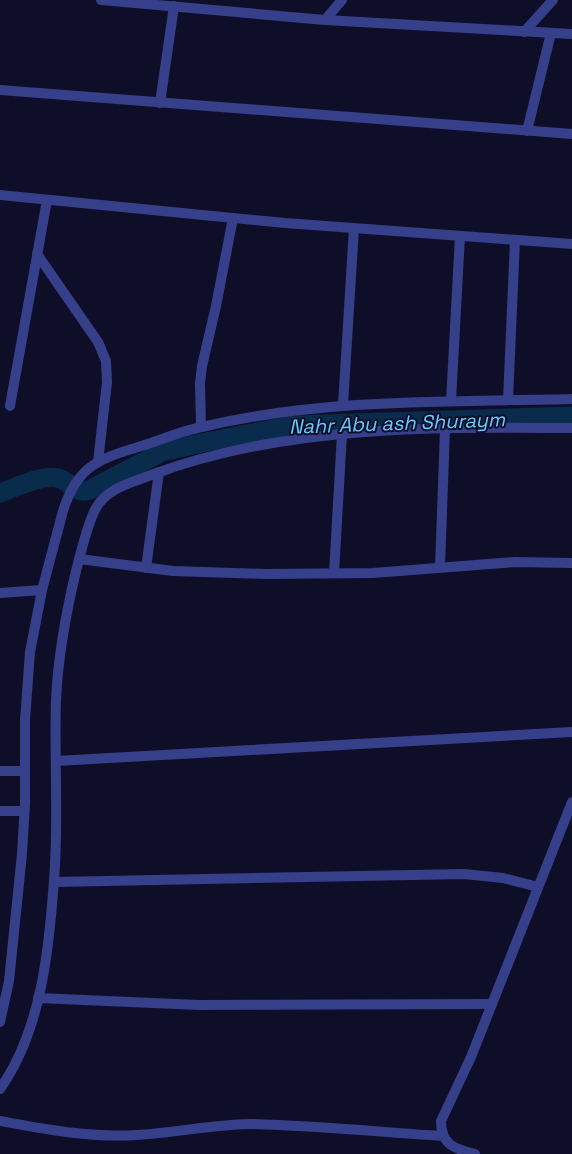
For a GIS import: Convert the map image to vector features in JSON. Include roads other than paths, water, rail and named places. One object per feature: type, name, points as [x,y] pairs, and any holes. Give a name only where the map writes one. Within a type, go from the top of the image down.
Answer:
[{"type":"street","points":[[101,0],[325,20],[572,34]]},
{"type":"street","points":[[325,20],[342,0]]},
{"type":"street","points":[[524,32],[553,0]]},
{"type":"street","points":[[160,103],[174,6]]},
{"type":"street","points":[[527,131],[552,33]]},
{"type":"street","points":[[0,90],[572,134]]},
{"type":"street","points":[[0,195],[233,218],[572,244]]},
{"type":"street","points":[[10,406],[47,200]]},
{"type":"street","points":[[202,427],[200,383],[202,366],[233,218]]},
{"type":"street","points":[[343,405],[354,228]]},
{"type":"street","points":[[451,401],[460,236]]},
{"type":"street","points":[[508,400],[515,240]]},
{"type":"street","points":[[37,254],[68,295],[98,342],[106,361],[107,382],[98,462]]},
{"type":"street","points":[[0,1022],[22,854],[30,652],[42,590],[67,499],[80,477],[98,462],[109,457],[202,427],[276,412],[343,405],[572,399]]},
{"type":"street","points":[[0,1089],[10,1075],[32,1024],[46,954],[54,882],[57,810],[56,698],[59,664],[68,604],[79,559],[93,514],[98,505],[105,497],[118,488],[159,472],[260,445],[342,434],[445,429],[572,428]]},
{"type":"street","points":[[440,567],[445,429]]},
{"type":"street","points":[[334,573],[342,434]]},
{"type":"street","points":[[146,568],[159,472]]},
{"type":"street","points":[[79,559],[146,568],[220,573],[373,573],[515,562],[572,563]]},
{"type":"street","points":[[0,593],[42,590]]},
{"type":"street","points":[[56,761],[572,732]]},
{"type":"street","points":[[0,771],[25,771]]},
{"type":"street","points":[[475,1154],[453,1147],[444,1136],[441,1129],[441,1121],[471,1057],[572,802]]},
{"type":"street","points":[[0,811],[24,810]]},
{"type":"street","points":[[54,882],[464,874],[503,878],[538,887]]},
{"type":"street","points":[[38,998],[199,1005],[492,1004]]},
{"type":"street","points":[[0,1121],[78,1134],[106,1136],[254,1124],[444,1136]]},
{"type":"waterway","name":"Nahr Abu ash Shuraym","points":[[0,493],[29,482],[52,477],[58,478],[76,489],[87,491],[162,452],[294,425],[572,416]]}]
